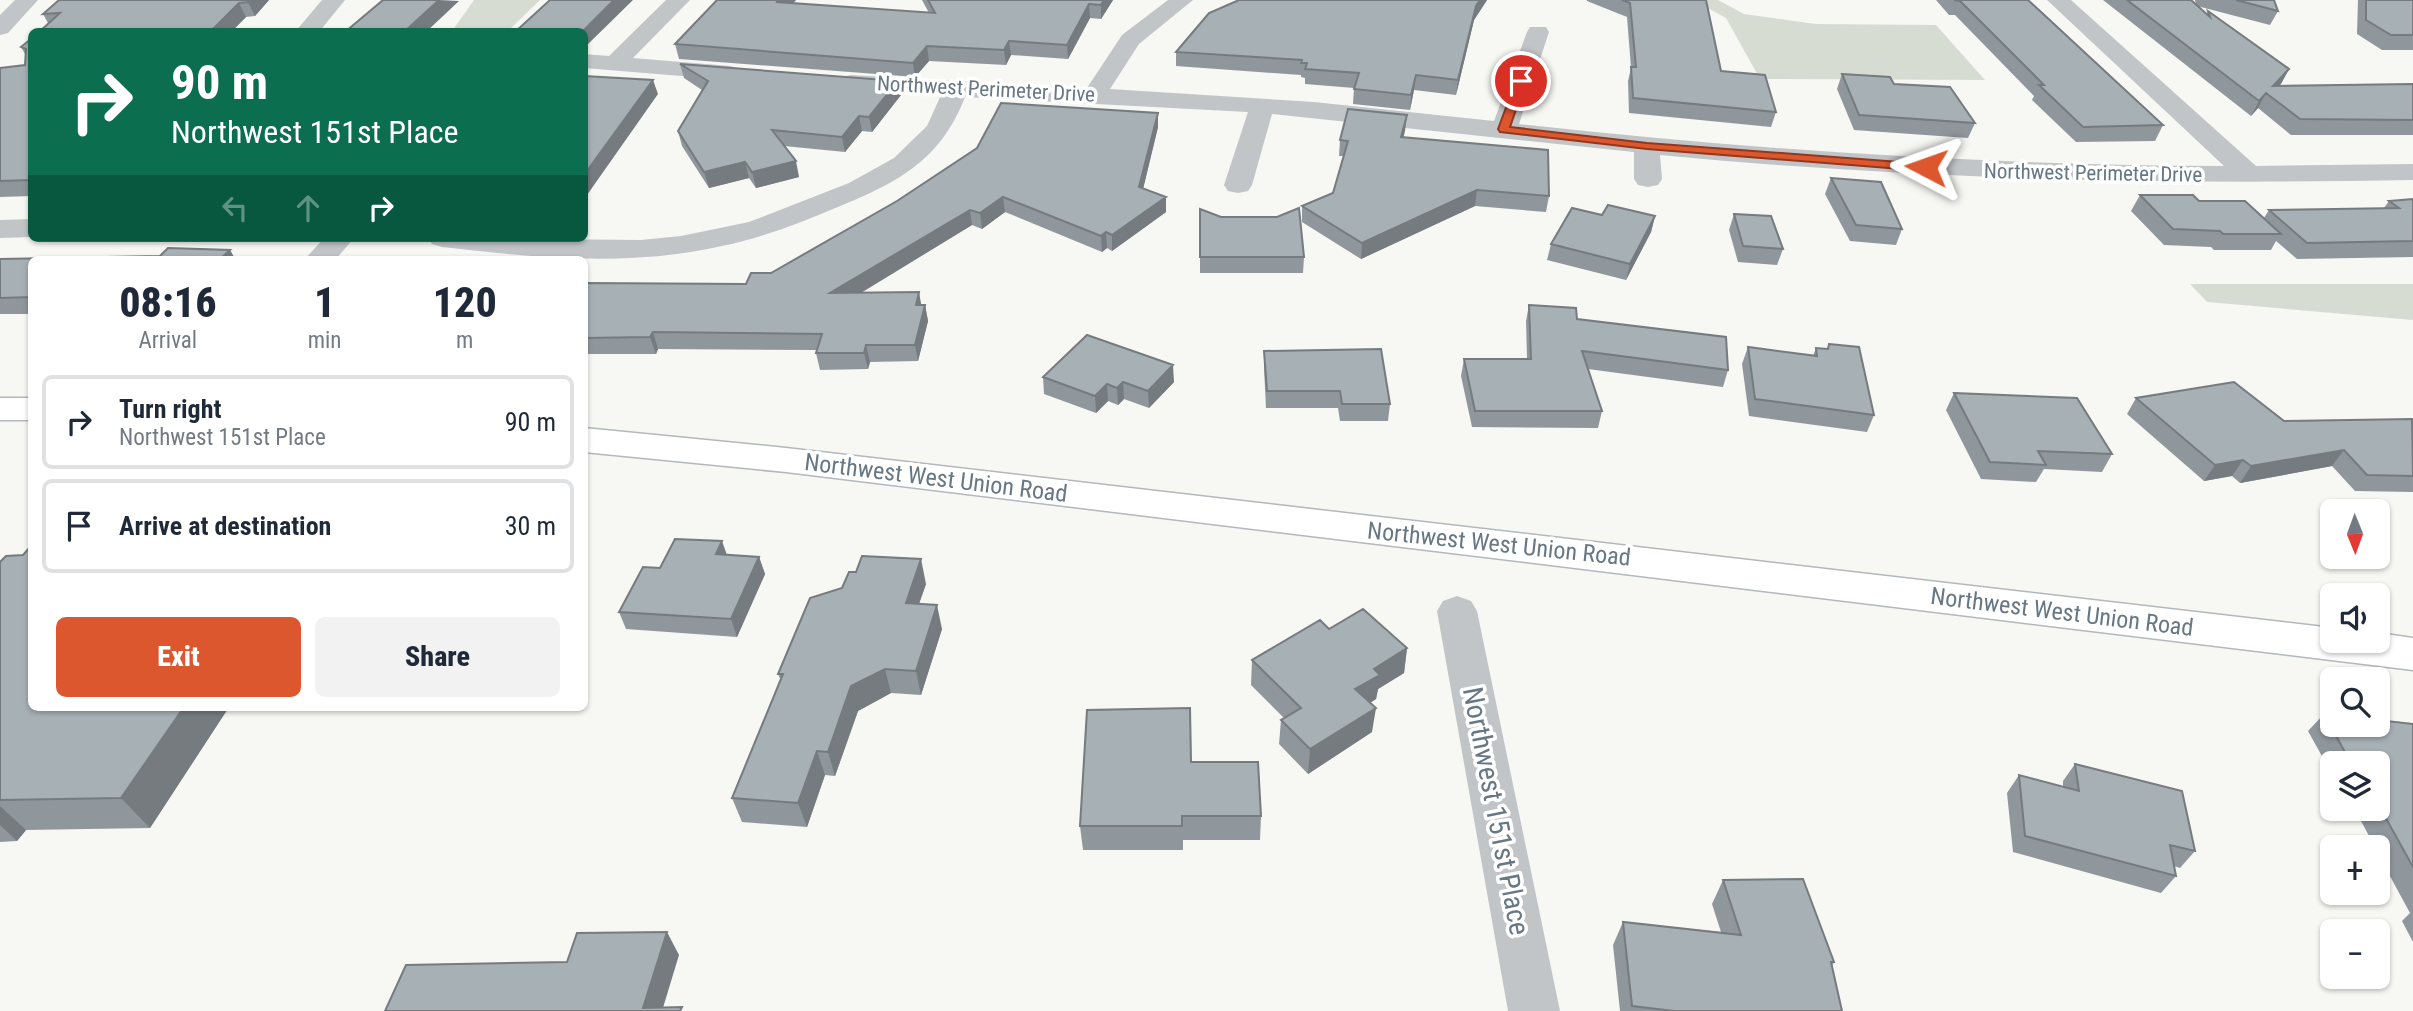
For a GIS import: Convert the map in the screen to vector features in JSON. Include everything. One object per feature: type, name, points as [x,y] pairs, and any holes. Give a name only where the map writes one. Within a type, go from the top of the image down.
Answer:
[{"type":"street","points":[[0,28],[27,0]]},
{"type":"street","points":[[310,28],[334,0]]},
{"type":"street","points":[[615,63],[679,0]]},
{"type":"street","points":[[1095,94],[1130,40],[1182,0]]},
{"type":"street","points":[[2058,0],[2251,176]]},
{"type":"street","points":[[1504,129],[1538,32]]},
{"type":"street","points":[[588,61],[754,75]]},
{"type":"street","name":"Northwest Perimeter Drive","points":[[822,80],[956,90],[1095,94],[1262,106],[1504,129],[1647,146],[1940,168],[2088,175],[2413,173]]},
{"type":"street","points":[[474,242],[580,251],[701,240],[758,228],[870,185],[896,167],[920,150],[938,130],[956,90]]},
{"type":"street","points":[[1238,186],[1262,106]]},
{"type":"street","points":[[1647,146],[1648,179]]},
{"type":"street","points":[[0,229],[28,228]]},
{"type":"street","points":[[323,256],[336,242]]},
{"type":"street","points":[[0,409],[28,409]]},
{"type":"street","name":"Northwest West Union Road","points":[[588,440],[786,460],[2413,654]]},
{"type":"street","name":"Northwest 151st Place","points":[[1457,611],[1534,1011]]},
{"type":"shaded area","points":[[474,0],[540,0],[511,28],[454,28]]},
{"type":"shaded area","points":[[1693,0],[1718,0],[1744,14],[1816,24],[1936,25],[1985,80],[1760,79],[1726,18]]},
{"type":"shaded area","points":[[2190,284],[2413,284],[2413,320],[2207,302]]},
{"type":"building","points":[[59,0],[250,0],[239,3],[214,28],[43,28],[60,13],[43,14]]},
{"type":"building","points":[[383,0],[439,0],[408,28],[350,28]]},
{"type":"building","points":[[550,0],[614,0],[586,28],[519,28]]},
{"type":"building","points":[[717,0],[778,0],[777,2],[935,13],[928,0],[1104,0],[1101,5],[1089,4],[1067,45],[1009,41],[1004,50],[927,46],[913,63],[675,44]]},
{"type":"building","points":[[1239,0],[1480,0],[1476,6],[1458,80],[1416,75],[1411,95],[1354,89],[1359,73],[1305,69],[1307,63],[1301,63],[1302,60],[1176,52],[1209,13]]},
{"type":"building","points":[[1622,0],[1706,0],[1721,71],[1765,75],[1776,112],[1633,98],[1631,67],[1636,67],[1630,3]]},
{"type":"building","points":[[1954,0],[2028,0],[2163,125],[2083,127],[2039,85],[2044,85],[1960,1]]},
{"type":"building","points":[[2127,0],[2191,0],[2210,17],[2208,11],[2289,69],[2273,86],[2413,84],[2413,120],[2300,119],[2266,93],[2259,101]]},
{"type":"building","points":[[2236,0],[2274,0],[2278,11]]},
{"type":"building","points":[[2366,0],[2413,0],[2413,35],[2391,35],[2366,20]]},
{"type":"building","points":[[28,41],[28,180],[0,181],[0,68],[25,65],[26,49],[21,47]]},
{"type":"building","points":[[680,64],[898,81],[869,117],[859,116],[842,137],[772,130],[796,161],[752,172],[745,162],[704,172],[678,131],[708,81]]},
{"type":"building","points":[[1842,74],[1890,77],[1894,84],[1950,87],[1975,123],[1859,115]]},
{"type":"building","points":[[588,76],[653,80],[588,169]]},
{"type":"building","points":[[1001,103],[1158,113],[1139,187],[1166,197],[1112,235],[1106,232],[1101,236],[1003,197],[980,213],[970,210],[830,293],[919,292],[916,305],[925,305],[915,345],[866,345],[864,353],[816,353],[822,334],[653,332],[650,337],[588,338],[588,283],[746,284],[751,273],[771,273],[897,201],[977,148]]},
{"type":"building","points":[[1348,109],[1407,115],[1401,137],[1548,150],[1549,196],[1477,190],[1362,243],[1302,206],[1333,193],[1348,141],[1340,140]]},
{"type":"building","points":[[1831,178],[1881,182],[1902,229],[1856,225]]},
{"type":"building","points":[[2140,195],[2193,195],[2199,201],[2245,201],[2281,234],[2223,234],[2220,231],[2173,229]]},
{"type":"building","points":[[2413,199],[2413,241],[2307,243],[2269,210],[2399,208],[2389,201]]},
{"type":"building","points":[[1608,205],[1655,216],[1630,264],[1551,244],[1572,208],[1602,215]]},
{"type":"building","points":[[1299,208],[1304,257],[1200,257],[1200,209],[1221,217],[1277,217]]},
{"type":"building","points":[[1734,214],[1771,216],[1783,249],[1743,246]]},
{"type":"building","points":[[168,248],[230,250],[223,256],[160,256]]},
{"type":"building","points":[[28,258],[28,297],[0,298],[0,259]]},
{"type":"building","points":[[1529,305],[1576,308],[1577,319],[1726,337],[1728,370],[1582,351],[1602,411],[1475,411],[1464,359],[1531,359]]},
{"type":"building","points":[[1087,335],[1173,365],[1148,391],[1123,382],[1117,388],[1107,384],[1095,396],[1043,377]]},
{"type":"building","points":[[1829,344],[1859,347],[1874,415],[1755,399],[1748,347],[1817,356],[1816,348],[1828,349]]},
{"type":"building","points":[[1381,349],[1390,404],[1342,404],[1340,391],[1267,391],[1264,351]]},
{"type":"building","points":[[2234,382],[2284,421],[2412,419],[2413,476],[2367,475],[2344,450],[2251,466],[2243,460],[2215,465],[2136,398]]},
{"type":"building","points":[[1954,393],[2077,398],[2112,454],[2038,451],[2046,465],[1990,462]]},
{"type":"building","points":[[675,539],[722,541],[716,554],[759,557],[731,619],[619,612],[643,567],[660,568]]},
{"type":"building","points":[[28,549],[28,711],[181,711],[121,798],[0,800],[0,562],[6,556],[23,555]]},
{"type":"building","points":[[862,556],[921,559],[906,603],[937,605],[916,671],[885,669],[851,686],[828,752],[817,751],[798,803],[732,798],[783,674],[778,674],[810,598],[842,588],[849,572],[856,572]]},
{"type":"building","points":[[1363,609],[1407,648],[1374,669],[1380,675],[1355,689],[1376,708],[1310,749],[1281,720],[1301,708],[1252,660],[1320,620],[1329,629]]},
{"type":"building","points":[[1190,708],[1191,762],[1258,762],[1261,816],[1182,816],[1182,826],[1080,826],[1087,710]]},
{"type":"building","points":[[2390,721],[2413,724],[2413,867],[2387,821],[2390,821],[2390,751],[2344,751],[2337,737],[2390,737]]},
{"type":"building","points":[[2075,764],[2182,791],[2195,851],[2170,845],[2176,876],[2025,836],[2019,775],[2079,791]]},
{"type":"building","points":[[1803,879],[1834,962],[1831,962],[1842,1011],[1674,1011],[1632,1006],[1623,922],[1741,935],[1723,880]]},
{"type":"building","points":[[667,932],[643,1008],[682,1007],[680,1011],[385,1011],[406,965],[567,962],[577,933]]},
{"type":"route","points":[[1521,81],[1504,129],[1647,146],[1926,167]]}]
